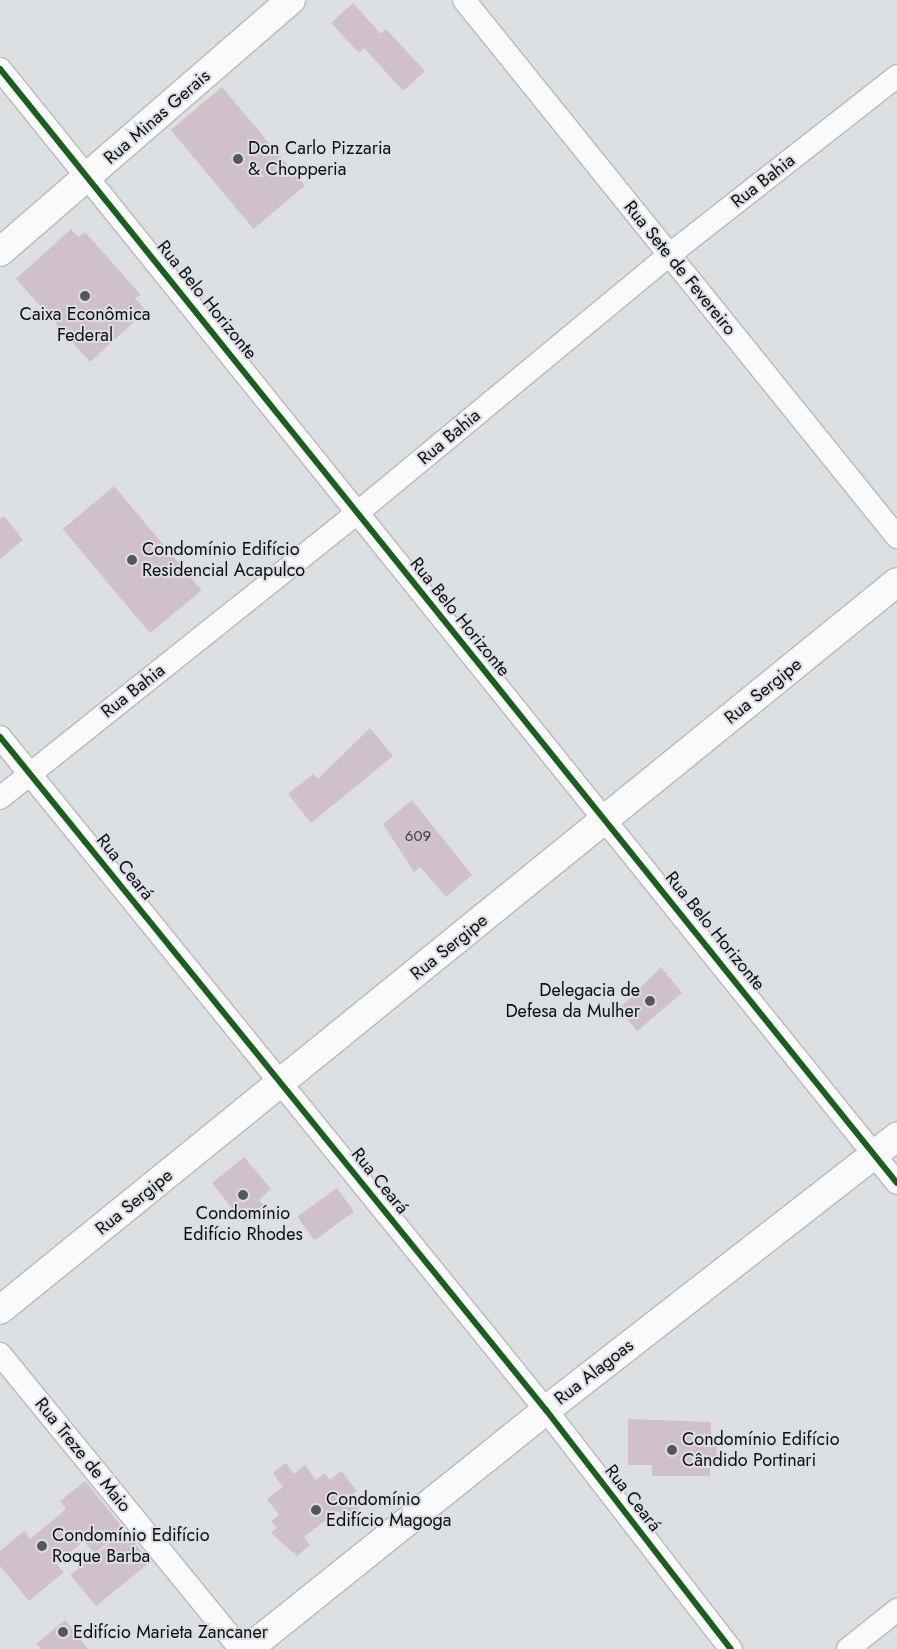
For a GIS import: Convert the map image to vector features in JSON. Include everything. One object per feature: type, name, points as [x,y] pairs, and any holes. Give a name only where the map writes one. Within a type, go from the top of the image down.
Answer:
[{"type":"street","name":"Rua Minas Gerais","points":[[0,252],[290,0]]},
{"type":"street","name":"Rua Sete de Fevereiro","points":[[464,0],[897,537]]},
{"type":"street","name":"Rua Belo Horizonte","points":[[0,68],[356,514],[606,819],[897,1183]]},
{"type":"street","name":"Rua Bahia","points":[[0,798],[356,514],[669,255],[897,76]]},
{"type":"street","name":"Rua Sergipe","points":[[0,1310],[282,1084],[897,582]]},
{"type":"street","name":"Rua Ceará","points":[[0,737],[546,1410],[731,1649]]},
{"type":"street","name":"Rua Alagoas","points":[[248,1649],[546,1410],[897,1137]]},
{"type":"street","name":"Rua Treze de Maio","points":[[0,1354],[240,1649]]},
{"type":"street","points":[[848,1649],[897,1610]]},
{"type":"building","points":[[353,3],[381,34],[386,29],[425,71],[403,91],[364,48],[359,53],[331,23]]},
{"type":"building","name":"Don Carlo Pizzaria & Chopperia","points":[[222,87],[305,186],[254,229],[171,130]]},
{"type":"building","name":"Caixa Econômica Federal","points":[[71,229],[78,237],[85,232],[141,295],[135,298],[146,311],[90,362],[16,279]]},
{"type":"building","name":"Condomínio Edifício Residencial Acapulco","points":[[114,486],[201,590],[150,633],[63,529]]},
{"type":"building","points":[[4,516],[23,540],[0,559],[0,519]]},
{"type":"building","points":[[370,728],[393,756],[311,823],[288,794],[313,774],[318,779]]},
{"type":"building","points":[[412,800],[472,875],[446,897],[420,867],[414,872],[383,824]]},
{"type":"building","name":"Delegacia de Defesa da Mulher","points":[[661,967],[682,993],[637,1031],[619,1009]]},
{"type":"building","name":"Condomínio Edifício Rhodes","points":[[244,1157],[271,1189],[259,1200],[264,1206],[244,1223],[212,1183]]},
{"type":"building","points":[[337,1188],[354,1211],[314,1240],[297,1217]]},
{"type":"building","name":"Condomínio Edifício Cândido Portinari","points":[[628,1419],[711,1422],[711,1435],[717,1438],[716,1462],[710,1462],[710,1476],[652,1476],[652,1465],[628,1465]]},
{"type":"building","name":"Condomínio Edifício Magoga","points":[[286,1463],[294,1474],[305,1465],[316,1480],[325,1473],[330,1480],[341,1471],[357,1491],[349,1497],[359,1509],[345,1519],[338,1511],[304,1537],[310,1545],[297,1556],[271,1533],[277,1528],[271,1521],[279,1515],[267,1499],[283,1487],[273,1473]]},
{"type":"building","name":"Condomínio Edifício Roque Barba","points":[[85,1481],[124,1529],[94,1554],[84,1541],[56,1564],[64,1572],[29,1601],[0,1566],[0,1551],[24,1531],[30,1539],[66,1509],[60,1501]]},
{"type":"building","points":[[125,1531],[150,1562],[96,1606],[71,1575]]},
{"type":"building","name":"Edifício Marieta Zancaner","points":[[65,1620],[88,1649],[41,1649],[36,1644]]},
{"type":"cycle path","points":[[0,69],[897,1183]]},
{"type":"cycle path","points":[[0,737],[546,1410],[731,1649]]},
{"type":"place","name":"Don Carlo Pizzaria & Chopperia","points":[[238,159]]},
{"type":"place","name":"Caixa Econômica Federal","points":[[85,296]]},
{"type":"place","name":"Condomínio Edifício Residencial Acapulco","points":[[132,560]]},
{"type":"place","name":"Delegacia de Defesa da Mulher","points":[[650,1001]]},
{"type":"place","name":"Condomínio Edifício Rhodes","points":[[243,1195]]},
{"type":"place","name":"Condomínio Edifício Cândido Portinari","points":[[672,1450]]},
{"type":"place","name":"Condomínio Edifício Magoga","points":[[316,1510]]},
{"type":"place","name":"Condomínio Edifício Roque Barba","points":[[42,1546]]},
{"type":"place","name":"Edifício Marieta Zancaner","points":[[63,1632]]}]
